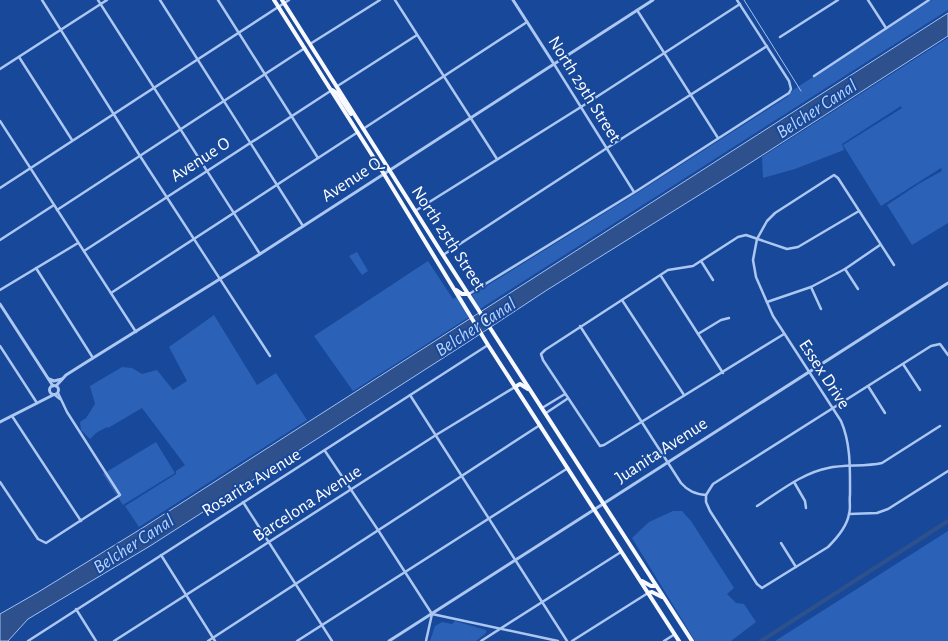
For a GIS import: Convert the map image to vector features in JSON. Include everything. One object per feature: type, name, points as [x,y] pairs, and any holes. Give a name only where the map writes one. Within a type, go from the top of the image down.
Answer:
[{"type":"main road","name":"North 25th Street","points":[[274,0],[332,90],[488,345],[679,641]]},
{"type":"main road","name":"North 25th Street","points":[[283,2],[443,256],[692,641]]},
{"type":"main road","points":[[332,90],[337,93],[353,118],[358,121]]},
{"type":"main road","points":[[454,289],[462,294],[469,294]]},
{"type":"main road","points":[[515,387],[520,384],[530,390]]},
{"type":"main road","points":[[640,580],[651,586],[656,586]]},
{"type":"main road","points":[[648,593],[657,593],[665,600]]},
{"type":"street","points":[[42,0],[193,239],[270,356]]},
{"type":"street","points":[[98,0],[260,254]]},
{"type":"street","points":[[0,69],[107,0]]},
{"type":"street","points":[[160,0],[303,226]]},
{"type":"street","points":[[218,0],[318,158]]},
{"type":"street","points":[[0,188],[279,7],[283,2],[289,0]]},
{"type":"street","points":[[310,44],[380,0]]},
{"type":"street","points":[[395,0],[442,77],[496,159]]},
{"type":"street","name":"North 29th Street","points":[[513,0],[634,192]]},
{"type":"street","name":"Avenue Q","points":[[0,422],[45,398],[54,391],[62,379],[93,358],[220,280],[653,0]]},
{"type":"street","points":[[469,294],[786,95],[791,89],[789,81],[737,0]]},
{"type":"street","points":[[780,37],[838,0]]},
{"type":"street","points":[[868,0],[886,28]]},
{"type":"street","points":[[814,76],[929,0]]},
{"type":"street","points":[[415,211],[740,4]]},
{"type":"street","points":[[638,10],[718,138]]},
{"type":"street","points":[[363,129],[527,22]]},
{"type":"street","points":[[336,86],[417,35]]},
{"type":"street","points":[[443,256],[767,46]]},
{"type":"street","points":[[57,210],[305,48]]},
{"type":"street","points":[[19,57],[73,140]]},
{"type":"street","name":"Avenue O","points":[[84,251],[332,90]]},
{"type":"street","points":[[0,121],[2,127],[31,168],[136,332]]},
{"type":"street","points":[[111,293],[358,132]]},
{"type":"street","name":"Essex Drive","points":[[706,495],[710,511],[757,584],[762,588],[828,547],[843,529],[849,514],[850,466],[847,440],[840,421],[784,334],[767,302],[756,277],[753,260],[757,239],[763,226],[775,213],[834,176],[838,178],[859,211]]},
{"type":"street","points":[[0,240],[54,205]]},
{"type":"street","points":[[784,334],[723,373],[600,446],[568,399],[541,354],[580,326],[668,270],[693,266],[738,237],[746,235],[787,249],[798,247],[859,211],[894,265]]},
{"type":"street","points":[[0,290],[78,242]]},
{"type":"street","points":[[767,302],[811,287],[845,269],[880,245]]},
{"type":"street","points":[[700,261],[713,280]]},
{"type":"street","points":[[36,268],[93,358]]},
{"type":"street","points":[[845,269],[858,289]]},
{"type":"street","points":[[661,276],[723,373]]},
{"type":"street","name":"Juanita Avenue","points":[[389,641],[948,283]]},
{"type":"street","points":[[811,287],[821,309]]},
{"type":"street","points":[[622,300],[684,396]]},
{"type":"street","points":[[0,305],[120,495],[46,543],[42,543],[0,482]]},
{"type":"street","points":[[698,334],[721,320],[729,318]]},
{"type":"street","points":[[580,326],[686,489],[706,495],[714,484],[931,346],[937,343],[942,346],[948,355]]},
{"type":"street","name":"Rosarita Avenue","points":[[28,641],[488,345]]},
{"type":"street","points":[[0,346],[37,403]]},
{"type":"street","points":[[903,364],[920,390]]},
{"type":"street","points":[[48,379],[54,381],[62,379]]},
{"type":"street","points":[[868,386],[885,413]]},
{"type":"street","name":"Barcelona Avenue","points":[[114,641],[436,435],[515,387]]},
{"type":"street","points":[[542,408],[565,394]]},
{"type":"street","points":[[410,395],[567,641]]},
{"type":"street","points":[[546,414],[568,399]]},
{"type":"street","points":[[12,416],[81,521]]},
{"type":"street","points":[[208,641],[214,639],[296,583],[540,426]]},
{"type":"street","points":[[757,506],[804,476],[823,469],[882,463],[940,426]]},
{"type":"street","points":[[325,450],[432,614],[558,641]]},
{"type":"street","points":[[297,641],[568,468]]},
{"type":"street","points":[[849,514],[878,513],[888,509],[948,471]]},
{"type":"street","points":[[794,482],[805,501],[806,508]]},
{"type":"street","points":[[243,502],[332,641]]},
{"type":"street","points":[[780,542],[796,567]]},
{"type":"street","points":[[481,641],[621,552]]},
{"type":"street","points":[[161,554],[214,639]]},
{"type":"street","points":[[572,641],[648,593]]},
{"type":"street","points":[[76,609],[96,641]]},
{"type":"street","points":[[426,641],[432,614]]},
{"type":"street","points":[[664,641],[675,634]]},
{"type":"shaded area","points":[[932,0],[948,0],[948,10],[480,309],[472,295],[787,97],[793,90]]},
{"type":"shaded area","points":[[948,38],[948,223],[912,245],[887,205],[942,171],[941,168],[881,206],[843,145],[902,108],[901,106],[842,144],[844,150],[795,169],[763,178],[762,157]]},
{"type":"shaded area","points":[[357,252],[368,271],[362,275],[349,256]]},
{"type":"shaded area","points":[[428,261],[453,299],[457,297],[469,317],[353,391],[314,336]]},
{"type":"shaded area","points":[[214,315],[257,385],[276,373],[307,420],[139,527],[125,506],[176,474],[176,471],[185,465],[142,408],[96,433],[90,439],[81,430],[80,422],[86,418],[95,404],[90,386],[122,367],[132,368],[142,374],[157,370],[173,390],[187,381],[169,347]]},
{"type":"shaded area","points":[[156,442],[175,473],[123,505],[103,474]]},
{"type":"shaded area","points":[[673,511],[682,511],[691,521],[734,588],[727,594],[736,603],[744,604],[756,622],[731,641],[695,641],[632,538],[649,522]]},
{"type":"shaded area","points":[[948,531],[948,641],[775,641]]},
{"type":"shaded area","points":[[455,621],[486,630],[486,633],[476,641],[430,641],[435,626],[442,622],[452,624]]},
{"type":"water","name":"Belcher Canal","points":[[948,13],[948,36],[744,167],[547,290],[150,546],[28,619],[8,641],[0,641],[0,614],[144,527]]},
{"type":"waterway","points":[[744,0],[801,91]]},
{"type":"waterway","points":[[761,641],[948,521]]}]
